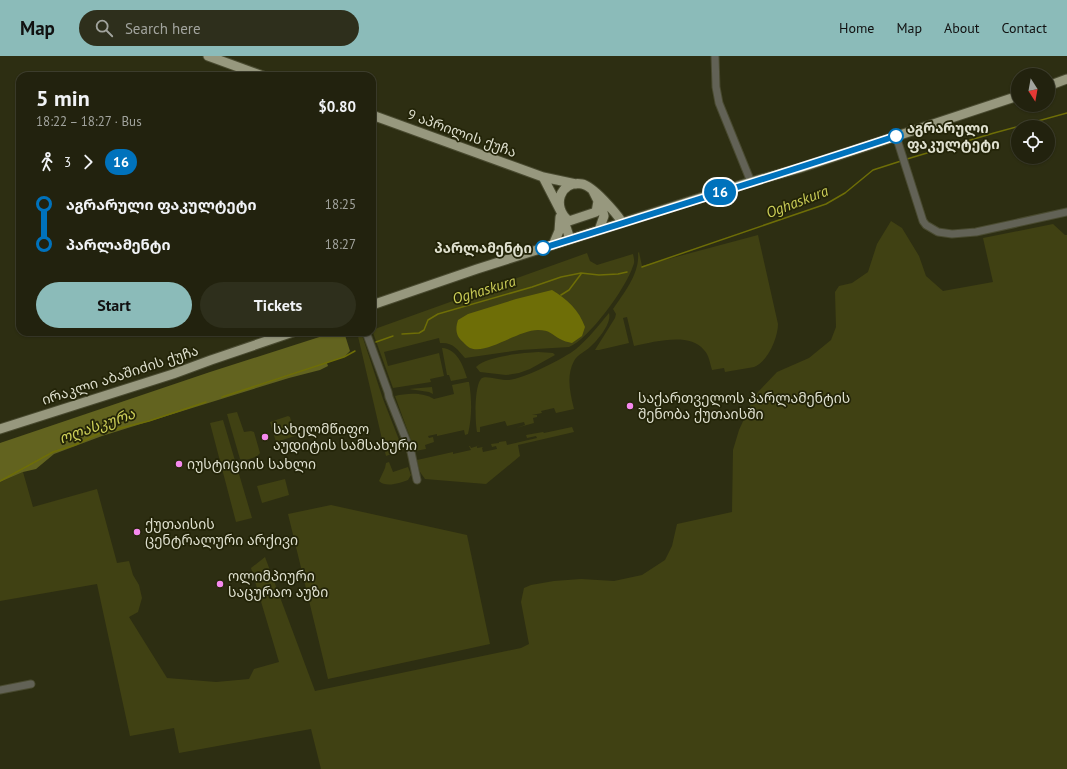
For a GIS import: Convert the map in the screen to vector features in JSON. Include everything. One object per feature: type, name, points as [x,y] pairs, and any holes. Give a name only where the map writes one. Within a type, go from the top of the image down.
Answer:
[{"type":"main road","points":[[208,56],[252,72]]},
{"type":"main road","points":[[1055,84],[1065,80]]},
{"type":"main road","points":[[376,304],[622,222],[800,168],[1011,98]]},
{"type":"main road","name":"9 აპრილის ქუჩა","points":[[376,116],[543,177],[576,184]]},
{"type":"main road","points":[[543,177],[561,212],[569,221],[596,212],[598,201],[596,194]]},
{"type":"main road","points":[[570,239],[559,205],[560,197],[563,191],[569,186],[576,184],[587,186],[616,212],[622,222]]},
{"type":"main road","points":[[596,194],[604,216],[599,230]]},
{"type":"main road","points":[[552,245],[559,231],[561,212]]},
{"type":"main road","name":"ირაკლი აბაშიძის ქუჩა","points":[[0,429],[173,374],[282,336]]},
{"type":"street","points":[[715,56],[716,87],[719,102],[751,182]]},
{"type":"street","points":[[896,136],[923,221],[926,225],[938,232],[947,234],[976,232],[1067,212]]},
{"type":"street","points":[[368,336],[389,397],[411,452],[417,480]]},
{"type":"street","points":[[0,690],[31,684]]},
{"type":"shaded area","points":[[891,221],[902,228],[919,256],[926,276],[943,291],[993,282],[983,238],[1053,224],[1065,235],[1067,235],[1067,769],[321,769],[311,729],[179,753],[174,728],[130,736],[97,584],[0,601],[0,482],[23,472],[33,507],[97,489],[117,563],[129,561],[133,575],[139,585],[142,598],[138,612],[129,617],[167,678],[216,682],[249,679],[254,669],[279,662],[251,568],[265,557],[315,691],[521,648],[529,644],[521,602],[524,588],[531,585],[554,581],[581,579],[614,581],[642,575],[665,560],[672,546],[677,524],[732,512],[733,450],[739,430],[751,404],[758,392],[777,372],[809,358],[831,340],[836,327],[835,292],[839,286],[852,283],[868,272],[877,244]]},
{"type":"shaded area","points":[[758,235],[778,324],[776,336],[768,355],[759,364],[754,367],[725,372],[724,368],[712,370],[706,352],[698,344],[690,341],[671,340],[634,346],[627,317],[623,318],[629,343],[595,350],[615,318],[616,314],[613,309],[634,275],[639,252],[642,266]]},
{"type":"shaded area","points":[[587,253],[590,261],[597,265],[633,254],[634,265],[615,299],[596,324],[577,342],[569,347],[520,350],[465,358],[452,345],[440,343],[439,338],[384,352],[388,366],[439,353],[444,376],[430,379],[431,382],[393,388],[374,336],[376,336],[376,329]]},
{"type":"shaded area","points":[[552,290],[563,297],[576,310],[585,327],[582,336],[572,343],[561,340],[548,332],[538,330],[521,334],[485,348],[477,349],[468,347],[458,335],[456,330],[458,320],[468,314],[516,299]]},
{"type":"shaded area","points":[[609,313],[608,322],[604,331],[588,349],[574,361],[569,379],[574,409],[556,413],[554,408],[541,411],[542,413],[532,415],[537,415],[537,417],[533,418],[534,423],[516,428],[525,425],[524,422],[507,426],[505,421],[480,427],[480,432],[477,432],[476,395],[479,382],[482,378],[487,377],[506,380],[515,379],[554,362],[576,349]]},
{"type":"shaded area","points":[[322,336],[345,336],[350,351],[344,357],[327,363],[328,366],[320,370],[289,378],[102,436],[54,454],[36,469],[23,472],[0,482],[0,443],[210,372]]},
{"type":"shaded area","points":[[358,336],[362,336],[383,399],[403,450],[386,456]]},
{"type":"shaded area","points":[[442,348],[452,351],[459,358],[467,378],[451,381],[449,375],[447,375]]},
{"type":"shaded area","points":[[538,352],[553,353],[555,355],[530,369],[519,373],[506,375],[480,372],[476,367],[481,363],[496,358],[514,354]]},
{"type":"shaded area","points":[[469,382],[471,402],[471,415],[468,434],[465,435],[464,430],[437,436],[437,434],[428,436],[429,438],[433,437],[434,442],[425,445],[426,449],[415,451],[395,396],[415,394],[425,395],[434,399],[454,394],[452,385]]},
{"type":"shaded area","points":[[432,387],[433,394],[409,389]]},
{"type":"shaded area","points":[[237,412],[244,432],[254,432],[260,453],[251,459],[240,459],[227,414]]},
{"type":"shaded area","points":[[288,416],[290,417],[295,436],[276,442],[270,422]]},
{"type":"shaded area","points":[[223,420],[252,518],[236,522],[210,423]]},
{"type":"shaded area","points":[[572,427],[574,432],[518,445],[520,456],[486,484],[425,479],[420,472],[417,460],[453,452],[453,454],[471,450],[469,446],[471,448],[477,446],[477,448],[483,447],[483,452],[497,449],[496,446],[492,447],[491,444],[506,441],[507,445],[537,438],[536,436],[527,438],[526,435]]},
{"type":"shaded area","points":[[389,462],[393,472],[408,467],[411,475],[408,480],[389,485],[379,481],[386,463]]},
{"type":"shaded area","points":[[285,479],[289,495],[262,503],[257,486]]},
{"type":"shaded area","points":[[331,505],[467,535],[490,644],[328,679],[288,514]]},
{"type":"waterway","name":"Oghaskura","points":[[907,159],[1067,113]]},
{"type":"waterway","name":"Oghaskura","points":[[642,267],[826,204],[845,193],[873,170],[901,161]]},
{"type":"waterway","name":"Oghaskura","points":[[402,334],[419,333],[424,330],[428,320],[438,314],[532,287],[561,277],[581,273],[599,275],[627,272]]},
{"type":"waterway","points":[[561,295],[569,290],[581,274]]},
{"type":"waterway","name":"Oghaskura","points":[[376,342],[393,336]]},
{"type":"waterway","name":"Oghaskura","points":[[222,397],[344,357],[355,351]]},
{"type":"waterway","name":"ოღასკურა","points":[[0,481],[53,452],[75,445],[100,433],[149,421],[206,402]]},
{"type":"bus line","name":"16","points":[[543,248],[744,184],[800,168],[896,136]]},
{"type":"place","name":"აგრარული ფაკულტეტი","points":[[896,136]]},
{"type":"place","name":"პარლამენტი","points":[[543,248]]},
{"type":"place","name":"საქართველოს პარლამენტის შენობა ქუთაისში","points":[[630,406]]},
{"type":"place","name":"სახელმწიფო აუდიტის სამსახური","points":[[265,437]]},
{"type":"place","name":"იუსტიციის სახლი","points":[[179,464]]},
{"type":"place","name":"ქუთაისის ცენტრალური არქივი","points":[[137,532]]},
{"type":"place","name":"ოლიმპიური საცურაო აუზი","points":[[220,584]]}]
